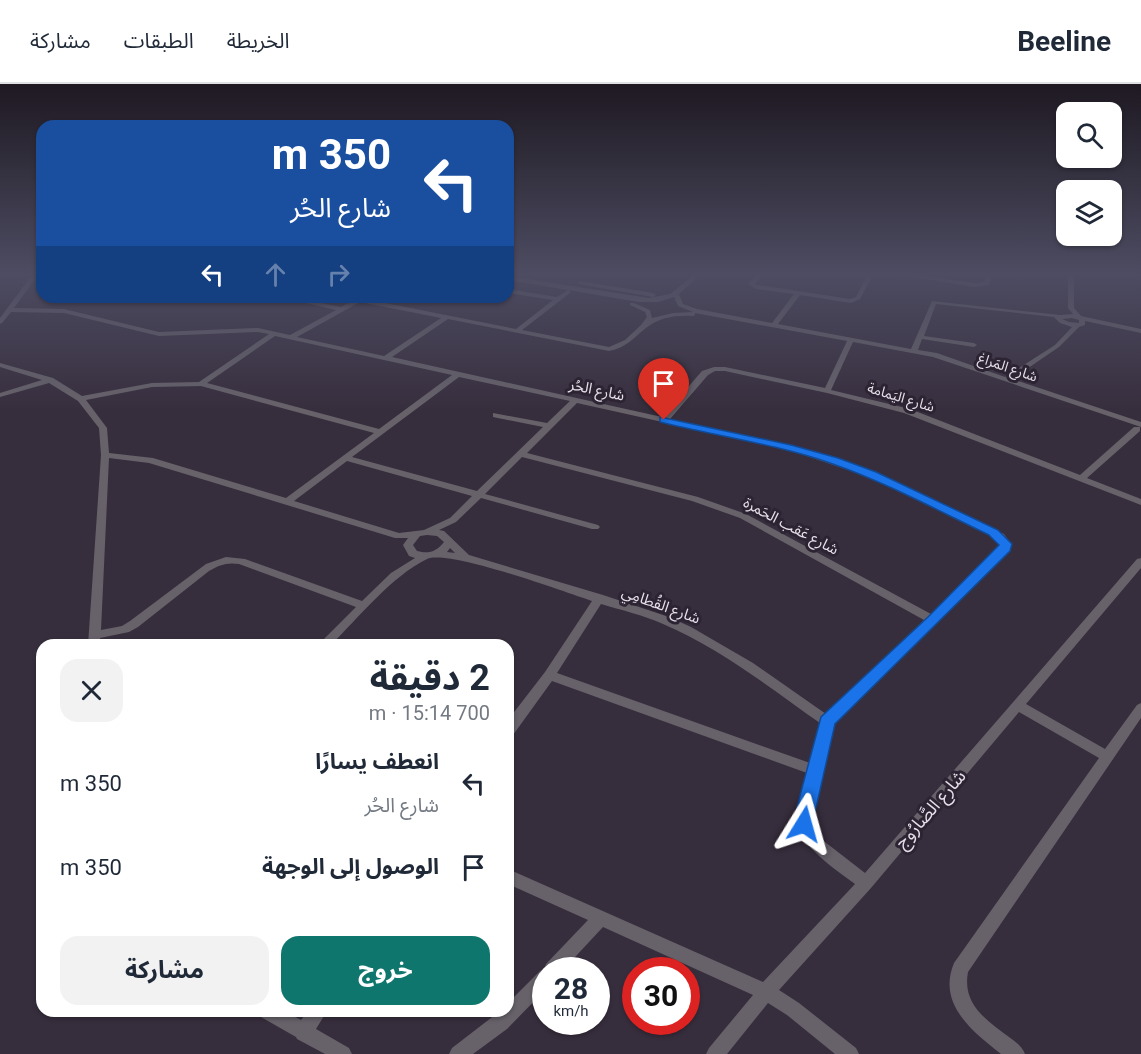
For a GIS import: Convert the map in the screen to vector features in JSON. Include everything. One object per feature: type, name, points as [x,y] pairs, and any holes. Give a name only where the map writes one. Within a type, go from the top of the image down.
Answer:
[{"type":"street","name":"شارع الحُر","points":[[102,320],[159,334],[241,329],[275,333],[791,448],[834,460],[872,475],[1000,536],[1005,548],[827,722]]},
{"type":"street","points":[[291,337],[321,320]]},
{"type":"street","points":[[386,358],[442,320]]},
{"type":"street","points":[[469,320],[609,349],[622,346],[653,320]]},
{"type":"street","points":[[518,330],[531,320]]},
{"type":"street","points":[[644,326],[648,320]]},
{"type":"street","name":"شارع المَراغ","points":[[741,320],[914,351],[1007,379],[1139,427]]},
{"type":"street","points":[[773,326],[777,320]]},
{"type":"street","points":[[914,351],[926,320]]},
{"type":"street","points":[[1060,320],[1068,332]]},
{"type":"street","points":[[1071,320],[1141,331]]},
{"type":"street","points":[[1007,379],[1057,346],[1080,322]]},
{"type":"street","points":[[201,384],[275,333]]},
{"type":"street","points":[[920,337],[974,345]]},
{"type":"street","points":[[827,391],[851,339]]},
{"type":"street","points":[[0,365],[50,380],[81,399],[103,428],[105,455],[95,639]]},
{"type":"street","name":"شارع اليَمامة","points":[[664,420],[700,378],[714,369],[725,369],[907,411],[1141,502]]},
{"type":"street","points":[[288,501],[457,375]]},
{"type":"street","points":[[0,394],[50,380]]},
{"type":"street","points":[[81,399],[152,385],[201,384],[380,432]]},
{"type":"street","points":[[395,575],[409,548],[422,533],[453,520],[575,401]]},
{"type":"street","points":[[496,415],[548,426]]},
{"type":"street","points":[[1082,478],[1139,427]]},
{"type":"street","name":"شارع عَقب الحَمرة","points":[[520,454],[694,499],[744,516],[933,620]]},
{"type":"street","points":[[105,455],[150,460],[399,536],[440,533],[448,541]]},
{"type":"street","points":[[346,458],[595,527]]},
{"type":"street","points":[[437,554],[446,549],[453,520]]},
{"type":"street","points":[[399,536],[409,548],[425,556]]},
{"type":"street","name":"شارع القُطامِي","points":[[448,541],[466,557]]},
{"type":"street","name":"شارع القُطامِي","points":[[425,556],[437,554],[466,557],[665,620],[719,646],[827,722]]},
{"type":"street","points":[[330,639],[395,575],[425,556]]},
{"type":"street","points":[[98,639],[134,624],[205,569],[227,559],[241,561],[363,606]]},
{"type":"street","name":"شارع الصَّارُوج","points":[[715,1054],[766,992],[866,883],[1019,706],[1141,561]]},
{"type":"street","points":[[514,723],[549,675],[599,598]]},
{"type":"street","points":[[549,675],[814,770]]},
{"type":"street","points":[[1019,706],[1107,756]]},
{"type":"street","points":[[1017,1054],[970,1016],[960,1000],[956,982],[960,969],[1141,708]]},
{"type":"street","points":[[827,722],[803,818],[807,830],[819,845],[866,883]]},
{"type":"street","points":[[514,879],[766,992],[793,1009],[849,1054]]},
{"type":"street","points":[[564,957],[600,918]]},
{"type":"street","points":[[514,1010],[532,991]]},
{"type":"street","points":[[277,1017],[343,1054]]},
{"type":"street","points":[[303,1033],[314,1017]]},
{"type":"street","points":[[459,1054],[507,1017]]},
{"type":"route","points":[[664,420],[791,448],[834,460],[872,475],[994,532],[1006,544],[1005,548],[933,620],[827,722],[810,786],[803,818],[804,824]]}]
